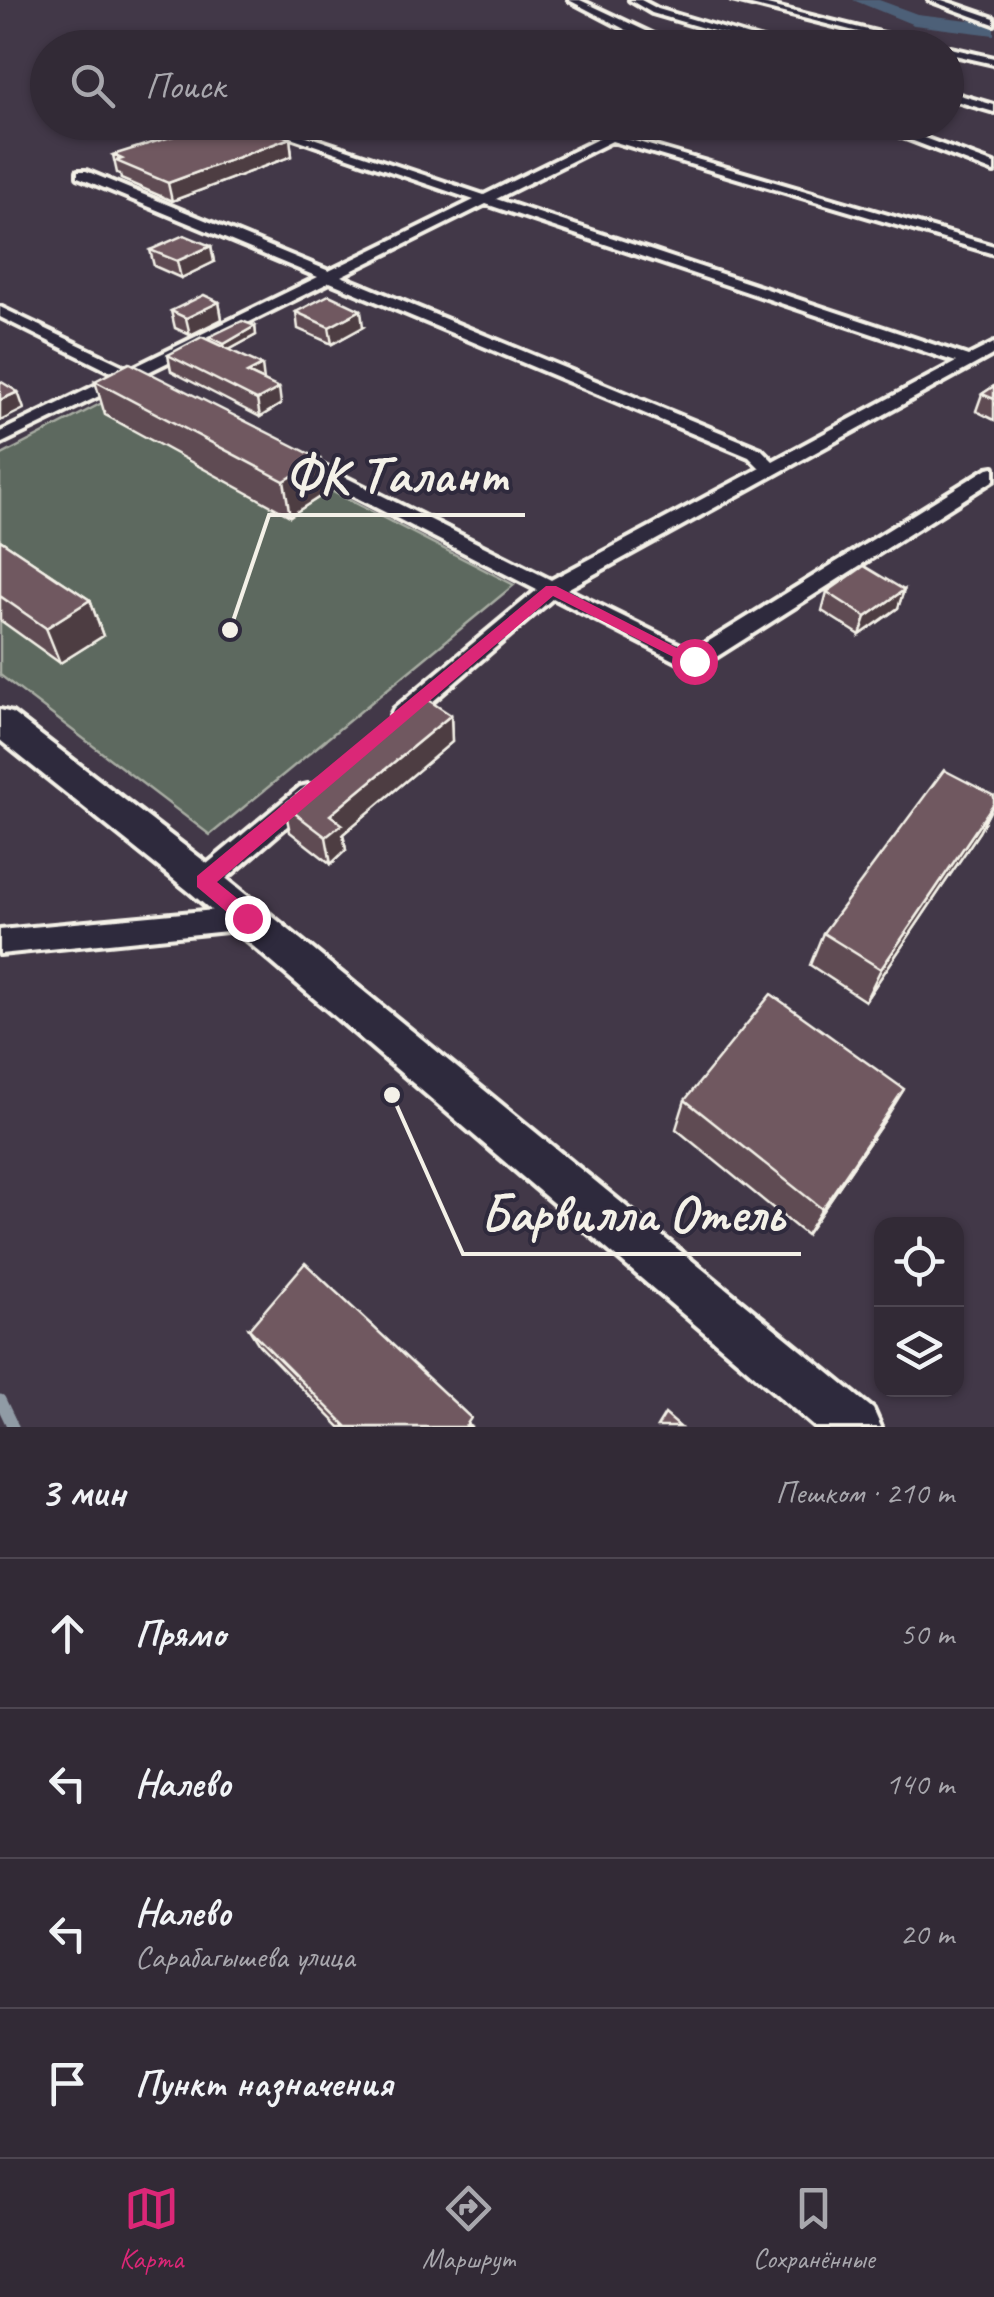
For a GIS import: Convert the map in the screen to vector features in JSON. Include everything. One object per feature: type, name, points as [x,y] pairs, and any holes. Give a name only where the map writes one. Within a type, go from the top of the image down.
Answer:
[{"type":"main road","points":[[0,722],[204,882],[855,1427]]},
{"type":"street","points":[[572,0],[636,30]]},
{"type":"street","points":[[610,0],[627,25]]},
{"type":"street","points":[[634,0],[656,11],[722,30]]},
{"type":"street","points":[[736,0],[860,30]]},
{"type":"street","points":[[933,0],[994,21]]},
{"type":"street","points":[[964,54],[994,62]]},
{"type":"street","points":[[964,100],[994,109]]},
{"type":"street","points":[[305,140],[482,200],[984,357]]},
{"type":"street","points":[[0,439],[608,140]]},
{"type":"street","points":[[619,140],[994,250]]},
{"type":"street","points":[[918,140],[994,168]]},
{"type":"street","points":[[82,174],[755,453],[771,468]]},
{"type":"street","points":[[0,310],[167,394]]},
{"type":"street","points":[[385,729],[551,589],[984,357]]},
{"type":"street","points":[[272,447],[694,661],[994,472]]},
{"type":"street","points":[[204,882],[325,780]]},
{"type":"street","points":[[0,942],[247,918]]},
{"type":"green space","points":[[131,388],[514,585],[210,835],[0,675],[0,456]]},
{"type":"building","points":[[161,140],[285,140],[168,183],[116,161],[122,159],[113,155]]},
{"type":"building","points":[[184,235],[211,246],[177,261],[150,250]]},
{"type":"building","points":[[204,295],[219,302],[186,318],[171,311]]},
{"type":"building","points":[[329,295],[361,310],[329,327],[296,312]]},
{"type":"building","points":[[242,321],[255,326],[224,344],[209,337]]},
{"type":"building","points":[[202,337],[262,365],[247,373],[279,388],[257,400],[168,355]]},
{"type":"building","points":[[130,363],[320,459],[284,481],[95,381]]},
{"type":"building","points":[[0,381],[18,392],[0,400]]},
{"type":"building","points":[[994,386],[994,399],[982,394]]},
{"type":"building","points":[[0,540],[90,600],[46,628],[0,596]]},
{"type":"building","points":[[864,566],[904,590],[866,617],[827,592]]},
{"type":"building","points":[[422,696],[451,715],[330,815],[342,824],[326,837],[284,805]]},
{"type":"building","points":[[944,770],[994,796],[994,803],[881,969],[823,933]]},
{"type":"building","points":[[771,994],[904,1089],[822,1209],[685,1100]]},
{"type":"building","points":[[305,1263],[471,1418],[465,1427],[347,1427],[249,1329]]},
{"type":"building","points":[[665,1414],[680,1427],[657,1427]]},
{"type":"waterway","points":[[862,0],[914,19],[994,29]]},
{"type":"waterway","points":[[0,1400],[13,1427]]},
{"type":"place","name":"ФК Талант","points":[[230,630]]},
{"type":"place","name":"Барвилла Отель","points":[[392,1095]]},
{"type":"route","points":[[247,918],[204,882],[551,589],[694,661]]}]
